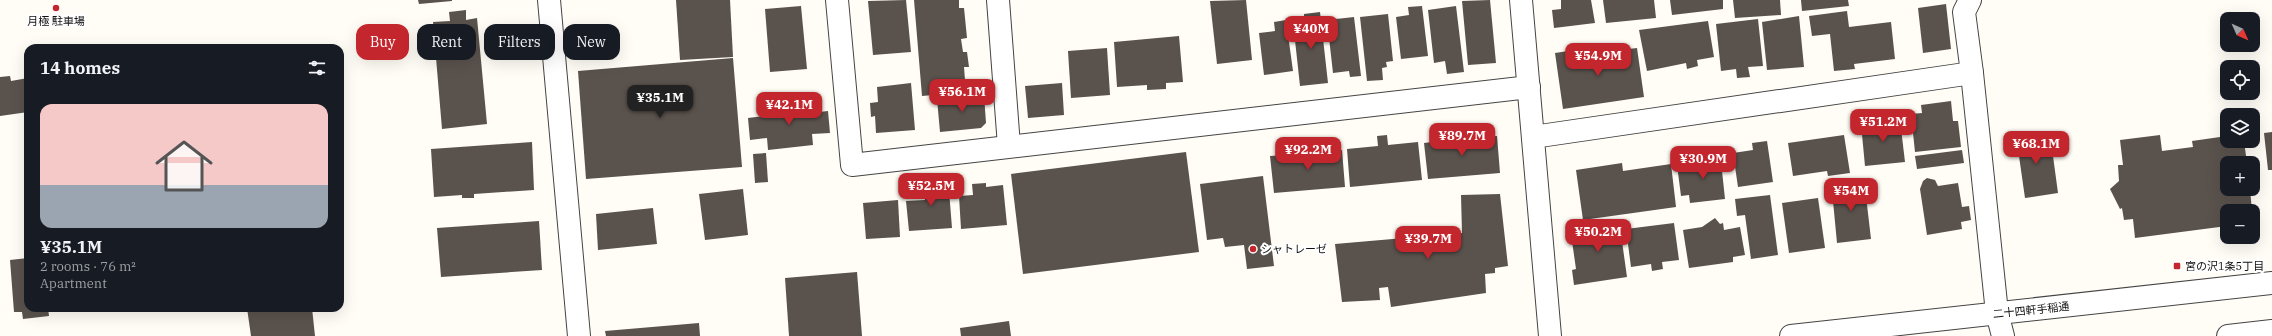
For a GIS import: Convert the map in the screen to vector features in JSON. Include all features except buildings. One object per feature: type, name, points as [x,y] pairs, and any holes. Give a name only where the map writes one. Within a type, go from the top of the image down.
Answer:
[{"type":"street","points":[[549,0],[579,336]]},
{"type":"street","points":[[837,0],[852,165],[1528,87]]},
{"type":"street","points":[[998,0],[1009,146]]},
{"type":"street","points":[[1521,0],[1550,336]]},
{"type":"street","points":[[1970,0],[1964,12],[1972,73],[1997,313],[2003,336]]},
{"type":"street","points":[[1533,137],[1972,73]]},
{"type":"street","name":"二十四軒手稲通","points":[[1791,336],[2272,283]]},
{"type":"street","points":[[2228,336],[2272,331]]},
{"type":"place","name":"月極 駐車場","points":[[56,8]]},
{"type":"place","name":"シャトレーゼ","points":[[1253,249]]},
{"type":"place","name":"宮の沢1条5丁目","points":[[2177,266]]}]
